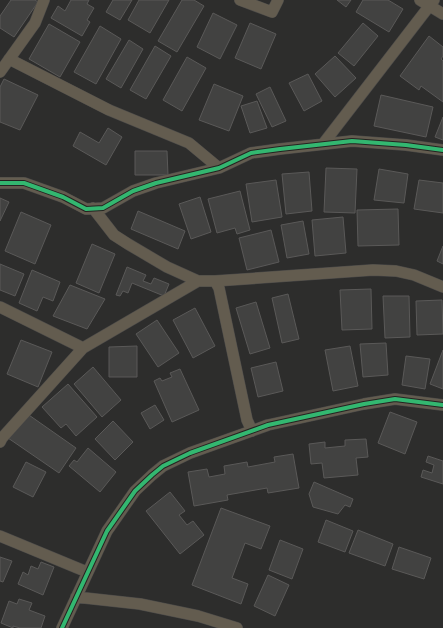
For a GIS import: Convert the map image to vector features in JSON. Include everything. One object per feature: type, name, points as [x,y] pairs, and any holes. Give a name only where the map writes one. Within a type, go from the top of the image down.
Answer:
[{"type":"street","points":[[0,72],[34,24],[44,0]]},
{"type":"street","points":[[240,0],[272,12],[278,0]]},
{"type":"street","points":[[323,144],[428,2],[443,14]]},
{"type":"street","points":[[9,60],[109,110],[189,143],[219,168]]},
{"type":"street","points":[[0,183],[24,183],[64,197],[86,208],[103,208],[133,191],[156,183],[219,168],[251,153],[280,148],[352,141],[406,145],[443,150]]},
{"type":"street","points":[[93,208],[114,235],[167,267],[198,281],[373,270],[396,271],[443,287]]},
{"type":"street","points":[[1,439],[83,348],[198,281]]},
{"type":"street","points":[[215,281],[219,288],[247,420],[252,431]]},
{"type":"street","points":[[0,307],[83,348]]},
{"type":"street","points":[[62,628],[107,531],[136,491],[152,474],[163,466],[190,453],[252,431],[275,424],[364,404],[394,400],[443,405]]},
{"type":"street","points":[[0,536],[87,572]]},
{"type":"street","points":[[76,597],[140,604],[198,616],[237,628]]},
{"type":"building","points":[[11,0],[35,0],[38,2],[14,37],[0,28],[0,16]]},
{"type":"building","points":[[71,0],[89,0],[87,4],[94,8],[87,20],[90,22],[82,36],[51,18],[58,6],[65,11]]},
{"type":"building","points":[[113,0],[132,0],[120,20],[106,12]]},
{"type":"building","points":[[139,0],[169,0],[150,33],[128,20]]},
{"type":"building","points":[[182,0],[194,0],[204,6],[177,52],[158,41]]},
{"type":"building","points":[[337,0],[351,0],[346,7]]},
{"type":"building","points":[[363,0],[388,0],[403,9],[389,32],[356,12]]},
{"type":"building","points":[[213,13],[237,25],[220,59],[197,47]]},
{"type":"building","points":[[250,23],[276,34],[261,69],[235,58]]},
{"type":"building","points":[[363,23],[378,36],[354,66],[338,53]]},
{"type":"building","points":[[49,24],[80,42],[60,77],[29,59]]},
{"type":"building","points":[[100,26],[121,39],[96,84],[74,72]]},
{"type":"building","points":[[429,36],[443,47],[443,56],[441,59],[443,61],[443,102],[421,86],[419,90],[400,76]]},
{"type":"building","points":[[129,40],[143,49],[121,88],[106,79]]},
{"type":"building","points":[[155,46],[171,56],[146,99],[130,90]]},
{"type":"building","points":[[335,56],[356,78],[335,97],[315,74]]},
{"type":"building","points":[[187,57],[206,68],[182,111],[163,100]]},
{"type":"building","points":[[308,74],[322,101],[304,111],[289,83]]},
{"type":"building","points":[[4,79],[38,95],[20,130],[0,122],[0,87]]},
{"type":"building","points":[[214,84],[243,96],[229,131],[199,120]]},
{"type":"building","points":[[270,87],[286,121],[272,127],[256,94]]},
{"type":"building","points":[[381,95],[433,107],[426,137],[374,126]]},
{"type":"building","points":[[257,101],[267,128],[250,133],[241,106]]},
{"type":"building","points":[[443,117],[443,140],[435,137]]},
{"type":"building","points":[[108,128],[122,137],[106,165],[73,146],[80,132],[99,143]]},
{"type":"building","points":[[135,151],[167,151],[168,175],[135,175]]},
{"type":"building","points":[[326,168],[357,169],[355,213],[324,212]]},
{"type":"building","points":[[379,169],[408,174],[404,203],[374,200]]},
{"type":"building","points":[[309,172],[312,211],[286,214],[282,174]]},
{"type":"building","points":[[276,180],[282,217],[252,222],[246,184]]},
{"type":"building","points":[[419,180],[443,183],[443,213],[414,209]]},
{"type":"building","points":[[240,191],[250,230],[237,234],[235,228],[217,233],[208,199]]},
{"type":"building","points":[[200,197],[211,232],[191,239],[179,204]]},
{"type":"building","points":[[0,198],[9,202],[0,221]]},
{"type":"building","points":[[398,209],[399,245],[358,246],[357,210]]},
{"type":"building","points":[[138,211],[185,231],[178,249],[131,229]]},
{"type":"building","points":[[21,212],[51,225],[35,264],[5,251]]},
{"type":"building","points":[[343,217],[346,253],[315,256],[312,220]]},
{"type":"building","points":[[303,221],[309,254],[287,258],[281,225]]},
{"type":"building","points":[[271,230],[279,262],[247,270],[239,238]]},
{"type":"building","points":[[92,244],[115,254],[99,293],[76,283]]},
{"type":"building","points":[[443,246],[443,264],[437,261]]},
{"type":"building","points":[[0,264],[24,274],[15,296],[0,290]]},
{"type":"building","points":[[127,267],[146,275],[143,281],[151,284],[154,278],[169,284],[164,296],[132,283],[128,293],[123,291],[120,296],[116,295]]},
{"type":"building","points":[[32,270],[60,282],[53,301],[43,297],[37,311],[19,303]]},
{"type":"building","points":[[70,285],[105,299],[87,329],[53,316]]},
{"type":"building","points":[[371,289],[372,329],[342,330],[340,290]]},
{"type":"building","points":[[288,294],[299,339],[282,343],[272,298]]},
{"type":"building","points":[[383,296],[409,296],[410,337],[385,338]]},
{"type":"building","points":[[442,300],[443,334],[417,335],[416,301]]},
{"type":"building","points":[[256,302],[270,348],[250,354],[236,308]]},
{"type":"building","points":[[195,308],[215,346],[193,358],[173,320]]},
{"type":"building","points":[[157,320],[179,353],[158,367],[136,334]]},
{"type":"building","points":[[21,340],[52,352],[38,387],[7,374]]},
{"type":"building","points":[[386,343],[388,375],[363,377],[360,344]]},
{"type":"building","points":[[137,346],[137,377],[109,377],[109,347]]},
{"type":"building","points":[[350,346],[358,386],[333,391],[325,350]]},
{"type":"building","points":[[443,350],[443,389],[430,384]]},
{"type":"building","points":[[406,356],[430,359],[425,389],[402,385]]},
{"type":"building","points":[[276,362],[283,391],[258,397],[251,368]]},
{"type":"building","points":[[93,367],[121,400],[102,417],[74,384]]},
{"type":"building","points":[[180,369],[199,410],[172,422],[154,381],[160,378],[162,381],[172,377],[170,373]]},
{"type":"building","points":[[68,384],[97,417],[76,436],[66,424],[61,428],[42,407]]},
{"type":"building","points":[[155,405],[164,420],[150,429],[141,413]]},
{"type":"building","points":[[390,412],[417,422],[405,454],[378,443]]},
{"type":"building","points":[[26,413],[76,448],[59,473],[8,438]]},
{"type":"building","points":[[113,421],[133,442],[115,460],[95,439]]},
{"type":"building","points":[[366,439],[368,457],[356,458],[358,475],[324,478],[322,463],[311,464],[309,444],[325,442],[325,448],[345,446],[345,440]]},
{"type":"building","points":[[88,448],[116,472],[100,492],[69,466],[74,460],[77,462]]},
{"type":"building","points":[[293,454],[299,488],[268,493],[267,488],[227,495],[228,500],[194,506],[188,472],[207,469],[209,477],[225,474],[224,466],[247,462],[248,467],[275,462],[274,457]]},
{"type":"building","points":[[428,456],[443,461],[443,484],[421,477],[423,470],[432,473],[434,465],[426,462]]},
{"type":"building","points":[[26,462],[46,472],[33,497],[13,487]]},
{"type":"building","points":[[314,482],[353,499],[350,507],[345,505],[338,514],[313,507],[309,494]]},
{"type":"building","points":[[170,492],[185,511],[179,515],[187,525],[193,521],[204,535],[180,554],[146,511]]},
{"type":"building","points":[[221,508],[270,526],[261,549],[245,543],[232,578],[248,584],[241,604],[192,585]]},
{"type":"building","points":[[326,520],[353,531],[345,552],[318,542]]},
{"type":"building","points":[[358,530],[393,544],[385,566],[349,553]]},
{"type":"building","points":[[280,540],[303,549],[292,579],[269,570]]},
{"type":"building","points":[[399,547],[431,558],[424,579],[392,569]]},
{"type":"building","points":[[0,557],[12,561],[3,582],[0,581]]},
{"type":"building","points":[[41,562],[54,567],[43,595],[18,584],[23,572],[28,575],[31,566],[38,569]]},
{"type":"building","points":[[268,575],[289,585],[275,616],[254,606]]},
{"type":"building","points":[[19,599],[32,603],[29,610],[45,616],[41,628],[20,628],[13,626],[13,628],[1,623],[9,601],[17,604]]},
{"type":"cycle path","points":[[0,183],[24,183],[63,197],[86,209],[103,208],[133,191],[156,183],[219,168],[251,153],[352,141],[406,145],[443,150]]},
{"type":"cycle path","points":[[62,628],[107,531],[135,491],[163,466],[190,453],[268,425],[364,404],[395,399],[443,405]]}]
